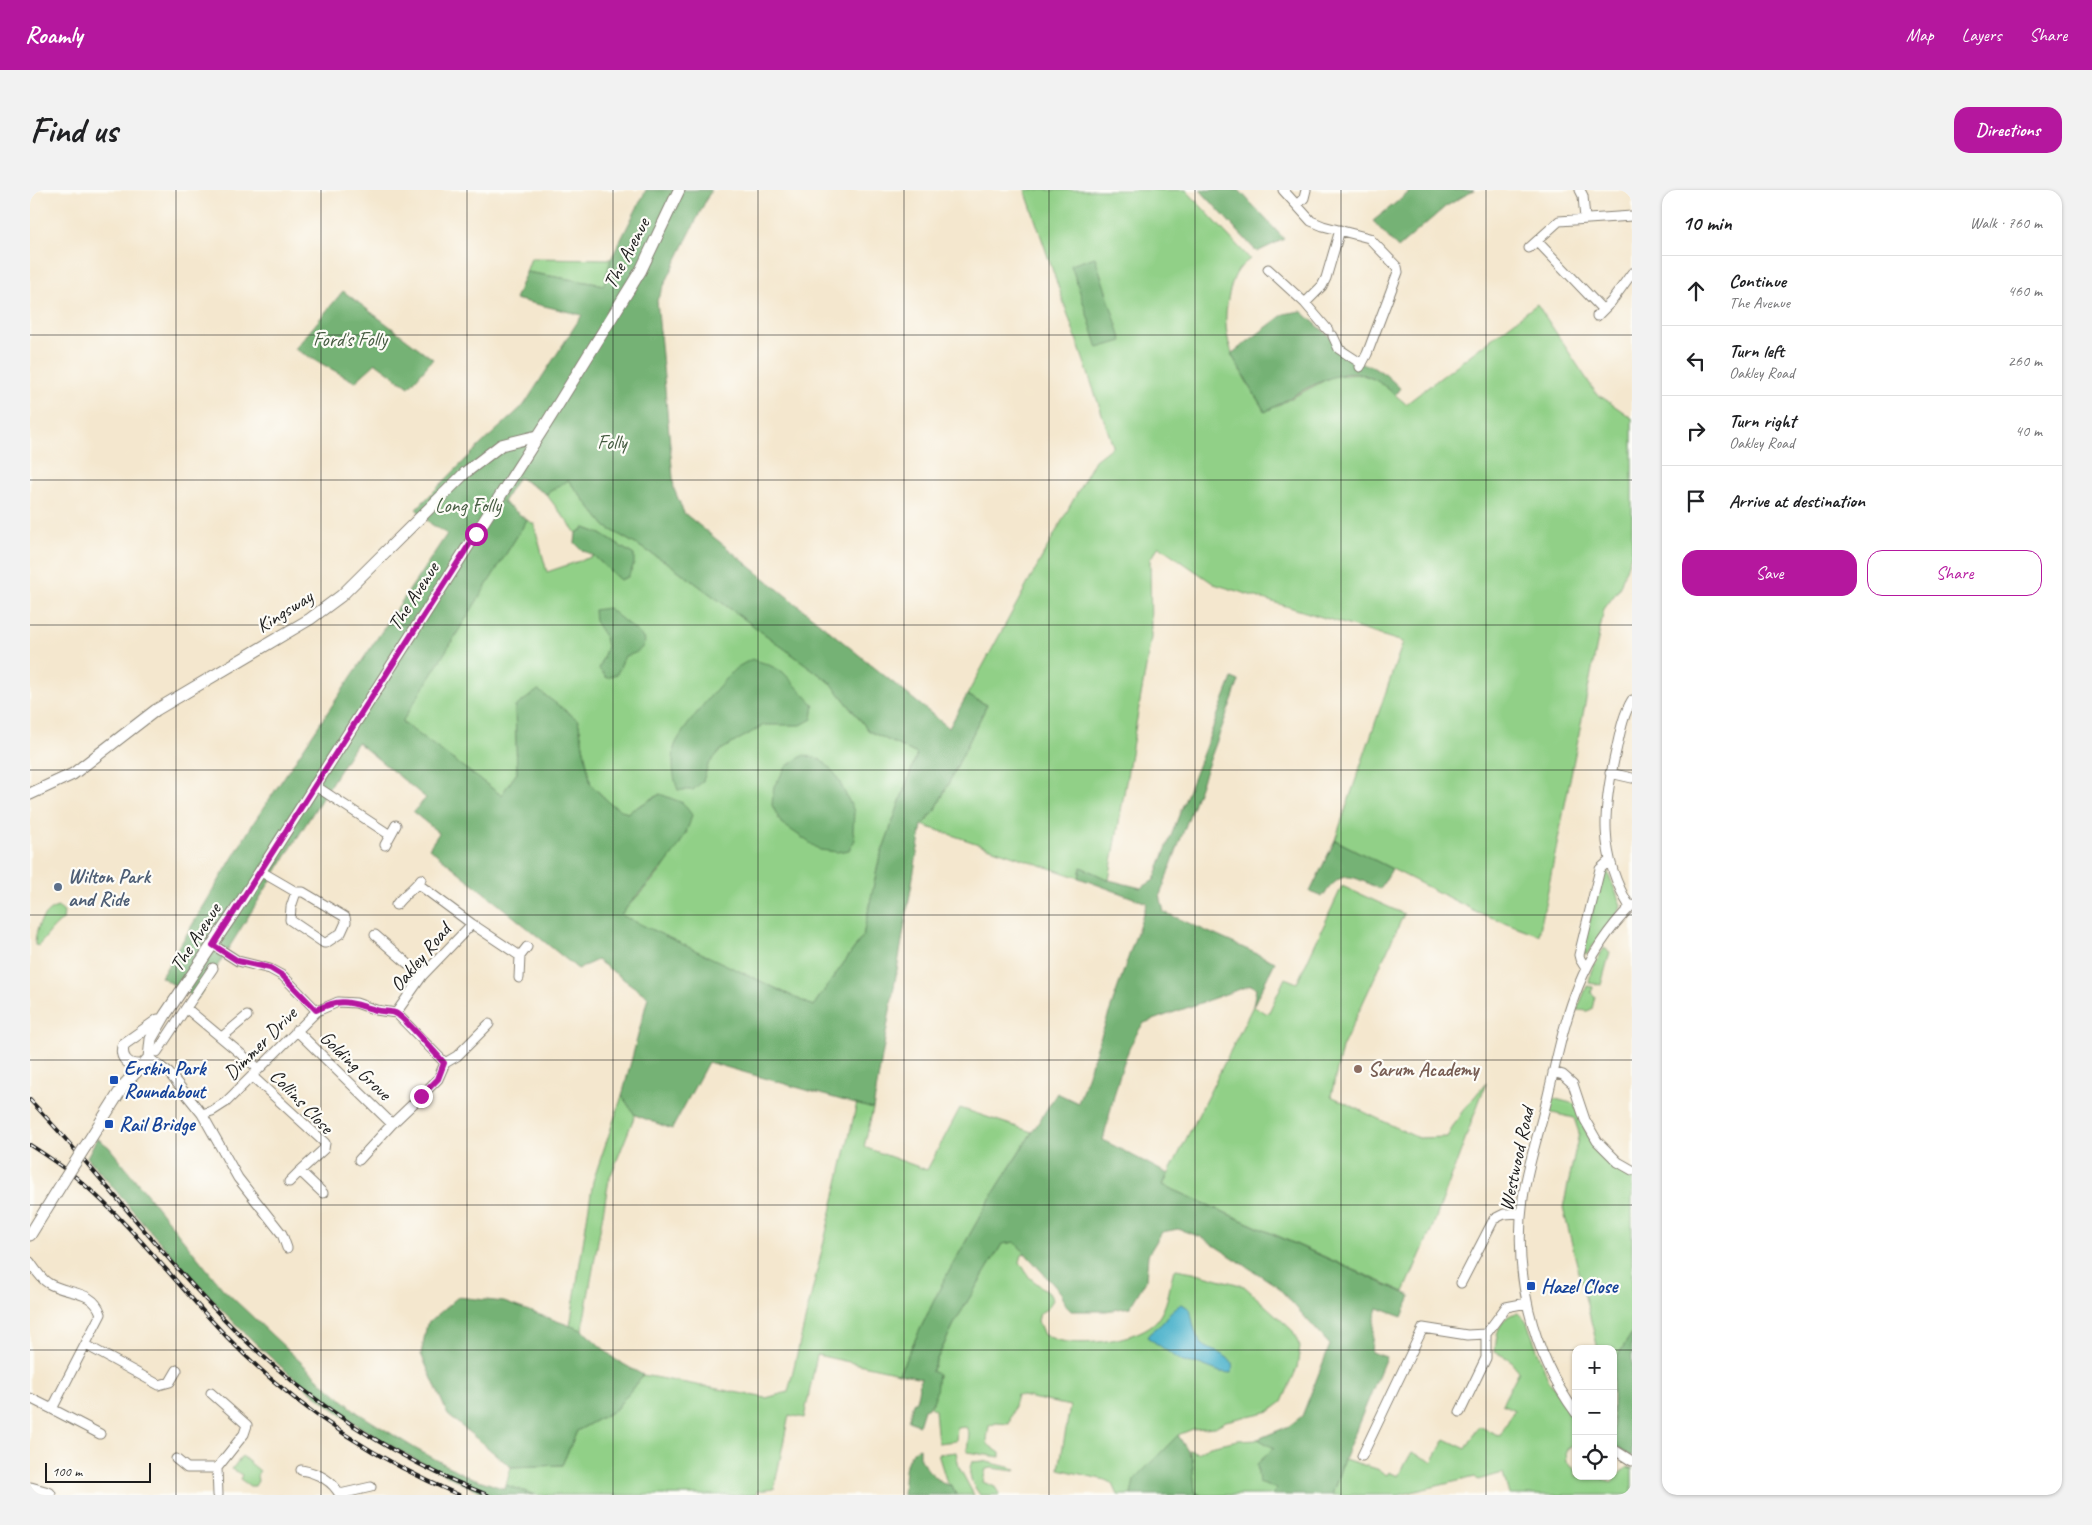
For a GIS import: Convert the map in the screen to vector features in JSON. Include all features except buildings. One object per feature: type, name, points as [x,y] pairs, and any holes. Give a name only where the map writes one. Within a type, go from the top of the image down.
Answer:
[{"type":"highway","points":[[30,1490],[48,1495]]},
{"type":"street","name":"The Avenue","points":[[30,1235],[124,1085],[149,1055],[165,1014],[213,945],[641,270],[679,190]]},
{"type":"street","points":[[1268,269],[1305,303],[1330,333],[1339,349],[1361,365],[1398,272],[1396,267],[1369,238],[1311,221],[1283,190]]},
{"type":"street","points":[[1297,205],[1304,198],[1306,190]]},
{"type":"street","points":[[1580,190],[1583,196],[1585,219]]},
{"type":"street","points":[[1529,248],[1556,223],[1632,216]]},
{"type":"street","points":[[1305,303],[1322,286],[1326,278],[1340,230]]},
{"type":"street","points":[[1537,241],[1600,313],[1632,273]]},
{"type":"street","name":"Kingsway","points":[[30,794],[73,774],[156,710],[310,620],[340,596],[466,472],[501,446],[537,436]]},
{"type":"street","points":[[1631,906],[1618,884],[1610,860],[1604,814],[1610,774],[1623,721],[1632,700]]},
{"type":"street","points":[[1610,774],[1632,778]]},
{"type":"street","points":[[314,785],[390,835]]},
{"type":"street","points":[[385,845],[396,825]]},
{"type":"street","points":[[1585,967],[1580,960],[1579,954],[1600,869],[1610,860]]},
{"type":"street","points":[[260,871],[296,892],[303,892],[344,917],[346,922],[341,933],[324,943],[290,920],[291,907],[296,892]]},
{"type":"street","name":"Oakley Road","points":[[396,906],[420,881],[472,924],[520,956]]},
{"type":"street","name":"Westwood Road","points":[[1572,1407],[1550,1370],[1533,1327],[1527,1303],[1521,1252],[1521,1213],[1526,1178],[1568,1010],[1585,967],[1599,945],[1631,906]]},
{"type":"street","name":"Oakley Road","points":[[396,1013],[422,976],[472,924]]},
{"type":"street","points":[[375,935],[422,976]]},
{"type":"street","points":[[213,945],[238,961],[270,968],[283,976],[316,1010]]},
{"type":"street","points":[[519,978],[520,956],[527,947]]},
{"type":"street","points":[[126,1061],[130,1064],[149,1055],[186,1008],[213,968]]},
{"type":"street","name":"Oakley Road","points":[[316,1010],[338,1002],[348,1002],[364,1005],[376,1010],[396,1013],[444,1063]]},
{"type":"street","points":[[186,1008],[222,1037],[256,1072]]},
{"type":"street","name":"Dimmer Drive","points":[[202,1114],[212,1111],[226,1102],[316,1010]]},
{"type":"street","name":"The Avenue","points":[[124,1085],[126,1061],[123,1057],[122,1048],[127,1040],[149,1028],[165,1014]]},
{"type":"street","points":[[222,1037],[247,1016]]},
{"type":"street","points":[[444,1063],[457,1056],[489,1024]]},
{"type":"street","name":"Golding Grove","points":[[296,1030],[392,1124]]},
{"type":"street","points":[[132,1037],[142,1038],[149,1055],[169,1073],[202,1114],[238,1178],[282,1234],[287,1248]]},
{"type":"street","name":"Golding Grove","points":[[359,1160],[392,1124],[438,1079],[444,1063]]},
{"type":"street","name":"Collins Close","points":[[256,1072],[325,1143],[324,1149],[289,1182]]},
{"type":"street","points":[[1553,1072],[1563,1075],[1573,1084],[1584,1120],[1596,1140],[1618,1162],[1632,1170]]},
{"type":"street","points":[[300,1171],[324,1193]]},
{"type":"street","points":[[1462,1283],[1494,1219],[1504,1214],[1521,1213]]},
{"type":"street","points":[[30,1262],[48,1283],[86,1296],[98,1305],[101,1314],[52,1409]]},
{"type":"street","points":[[1460,1412],[1486,1358],[1486,1334],[1506,1307],[1527,1303]]},
{"type":"street","points":[[1362,1456],[1423,1328],[1467,1335],[1486,1334]]},
{"type":"street","points":[[86,1345],[160,1385],[170,1382],[177,1370]]},
{"type":"street","points":[[210,1393],[247,1425],[244,1434],[217,1468],[218,1495]]},
{"type":"street","points":[[30,1398],[100,1434]]},
{"type":"street","points":[[1617,1452],[1632,1461]]},
{"type":"street","points":[[176,1459],[187,1468],[217,1468]]},
{"type":"street","points":[[300,1470],[313,1472],[326,1478],[340,1494],[372,1487]]},
{"type":"green space","points":[[646,190],[711,190],[657,300],[674,489],[684,513],[949,728],[967,695],[987,705],[935,811],[922,825],[873,1109],[708,1062],[672,1129],[635,1115],[622,1096],[648,997],[597,960],[578,969],[429,848],[439,833],[413,812],[426,798],[357,742],[197,999],[161,977],[254,822],[447,534],[431,524],[416,509],[479,446],[524,405],[582,315],[515,299],[526,272],[604,285],[611,259]],"holes":[[[518,477],[546,494],[568,480],[606,527],[668,563],[831,683],[869,731],[917,754],[879,860],[863,936],[813,1006],[621,915],[671,857],[680,844],[692,815],[683,803],[660,794],[627,813],[612,805],[591,785],[578,720],[538,690],[515,707],[517,773],[501,795],[402,722],[527,520],[503,502]]]},
{"type":"green space","points":[[1025,190],[1186,190],[1250,259],[1238,270],[1232,283],[1226,312],[1226,328],[1229,342],[1240,370],[1265,412],[1333,376],[1360,374],[1379,381],[1406,404],[1537,304],[1596,393],[1632,418],[1632,552],[1619,589],[1604,609],[1539,935],[1477,912],[1335,840],[1403,642],[1214,584],[1159,546],[1150,559],[1151,638],[1109,880],[1081,867],[1079,878],[922,825],[935,811],[987,705],[967,695],[1095,460],[1113,446]]},
{"type":"green space","points":[[1200,190],[1239,190],[1284,239],[1257,252]]},
{"type":"green space","points":[[1412,190],[1474,190],[1445,207],[1398,248],[1373,221]]},
{"type":"green space","points":[[1095,257],[1122,341],[1098,348],[1071,265]]},
{"type":"green space","points":[[531,258],[611,259],[604,285],[526,272]]},
{"type":"green space","name":"Ford's Folly","points":[[343,291],[433,359],[409,387],[376,363],[355,382],[295,349]]},
{"type":"green space","points":[[1301,311],[1356,362],[1374,367],[1386,375],[1400,388],[1395,395],[1384,385],[1371,378],[1362,374],[1351,373],[1339,375],[1312,385],[1265,412],[1231,354],[1284,314]]},
{"type":"green space","points":[[568,480],[606,527],[668,563],[831,683],[869,731],[917,754],[879,860],[863,936],[813,1006],[620,915],[661,871],[687,832],[660,794],[627,813],[612,805],[591,785],[578,720],[515,707],[517,773],[501,795],[401,722],[527,520],[534,524],[547,572],[594,556],[620,580],[634,555],[601,534],[585,528],[576,533],[546,494]]},
{"type":"green space","points":[[585,528],[601,534],[634,555],[634,564],[628,577],[620,580],[594,556],[582,550],[575,543],[576,533]]},
{"type":"green space","points":[[608,608],[639,633],[645,641],[638,652],[625,656],[617,674],[607,678],[599,669],[607,646],[604,635],[595,621],[594,610]]},
{"type":"green space","points":[[752,659],[783,672],[814,705],[812,719],[801,725],[764,725],[721,750],[708,765],[703,781],[693,790],[678,790],[673,764],[674,748],[677,741],[701,707],[729,675]]},
{"type":"green space","points":[[1232,678],[1239,681],[1160,895],[1164,912],[1275,962],[1253,1006],[1256,988],[1251,985],[1144,1023],[1129,1048],[1114,1095],[1103,1140],[1168,1174],[1163,1185],[1411,1296],[1402,1317],[1378,1308],[1374,1321],[1371,1352],[1386,1357],[1344,1459],[1332,1495],[1271,1495],[1277,1489],[1259,1483],[1257,1464],[1274,1448],[1258,1439],[1289,1426],[1302,1416],[1330,1345],[1277,1286],[1201,1237],[1178,1229],[1162,1232],[1148,1255],[1146,1280],[1130,1307],[1106,1311],[1071,1311],[1066,1306],[1061,1293],[1015,1242],[1002,1244],[955,1322],[931,1371],[938,1374],[936,1394],[932,1404],[924,1409],[919,1425],[908,1421],[913,1403],[916,1401],[921,1378],[899,1373],[943,1282],[988,1202],[1057,1093],[1078,1103],[1147,903],[1079,878],[1081,867],[1109,880],[1141,888],[1154,880]]},
{"type":"green space","points":[[804,755],[822,760],[836,775],[854,811],[853,831],[855,840],[849,850],[837,852],[820,850],[781,823],[772,805],[774,786],[787,766]]},
{"type":"green space","points":[[1335,840],[1392,869],[1380,889],[1348,877],[1336,881],[1322,897],[1310,892]]},
{"type":"green space","points":[[1607,870],[1621,905],[1619,911],[1587,954],[1584,953],[1583,947],[1602,873]]},
{"type":"green space","points":[[1342,886],[1404,914],[1342,1048],[1331,1096],[1418,1138],[1447,1137],[1461,1113],[1486,1083],[1433,1226],[1404,1292],[1163,1185],[1253,1006],[1268,1014],[1285,978],[1297,983]]},
{"type":"green space","points":[[58,907],[64,912],[63,920],[53,928],[38,946],[35,945],[40,922],[48,912]]},
{"type":"green space","points":[[1604,948],[1610,952],[1601,985],[1589,983],[1591,971]]},
{"type":"green space","points":[[1587,986],[1593,987],[1591,993],[1595,996],[1592,1009],[1587,1011],[1577,1010]]},
{"type":"green space","points":[[622,1096],[635,1115],[609,1180],[582,1330],[570,1326],[593,1181]]},
{"type":"green space","points":[[1552,1098],[1575,1104],[1589,1137],[1596,1146],[1611,1162],[1632,1175],[1632,1333],[1617,1357],[1617,1345],[1597,1345],[1563,1208],[1579,1133],[1574,1118],[1548,1112]]},
{"type":"green space","points":[[857,1103],[873,1109],[864,1147],[927,1170],[960,1108],[1032,1132],[988,1202],[943,1282],[899,1373],[817,1355],[804,1418],[789,1415],[774,1489],[757,1491],[756,1495],[535,1495],[506,1485],[511,1467],[562,1465],[577,1431],[615,1410],[643,1375],[766,1398],[788,1392]]},
{"type":"green space","points":[[97,1138],[109,1147],[222,1288],[323,1383],[358,1413],[416,1449],[467,1476],[505,1489],[506,1485],[535,1495],[493,1495],[477,1490],[431,1467],[378,1439],[330,1406],[285,1370],[242,1331],[202,1289],[87,1157]]},
{"type":"green space","points":[[1015,1242],[1026,1253],[1022,1255],[1020,1262],[1029,1277],[1049,1293],[1053,1300],[1047,1309],[1040,1313],[1038,1321],[1044,1335],[1062,1341],[1085,1343],[1112,1340],[1126,1337],[1149,1327],[1157,1320],[1164,1309],[1173,1273],[1176,1269],[1244,1286],[1293,1331],[1300,1347],[1297,1368],[1282,1402],[1270,1411],[1226,1421],[1215,1427],[1193,1429],[1178,1435],[1135,1480],[1131,1495],[1118,1495],[1113,1484],[1105,1480],[1059,1469],[1070,1406],[1017,1395],[1009,1424],[996,1423],[989,1426],[988,1443],[1000,1453],[1000,1457],[967,1452],[969,1433],[966,1427],[957,1428],[956,1441],[938,1443],[935,1410],[930,1407],[933,1403],[938,1375],[931,1372],[955,1322],[1002,1244]]},
{"type":"green space","points":[[458,1297],[504,1302],[582,1330],[616,1360],[643,1375],[615,1410],[577,1431],[562,1465],[511,1467],[448,1415],[421,1354],[427,1324]]},
{"type":"green space","points":[[1518,1313],[1527,1322],[1548,1379],[1572,1414],[1572,1445],[1566,1450],[1567,1462],[1572,1466],[1572,1480],[1605,1480],[1611,1483],[1617,1480],[1617,1477],[1627,1467],[1632,1468],[1632,1495],[1509,1495],[1503,1473],[1478,1480],[1475,1477],[1399,1495],[1332,1495],[1344,1459],[1377,1469],[1387,1475],[1389,1472],[1398,1476],[1412,1452],[1432,1462],[1445,1439],[1466,1449],[1479,1426],[1500,1436],[1514,1410],[1502,1404],[1519,1371],[1509,1359],[1495,1352],[1496,1339],[1503,1322]]},
{"type":"green space","points":[[1632,1333],[1632,1457],[1617,1448],[1617,1357]]},
{"type":"green space","points":[[1178,1435],[1192,1458],[1195,1492],[1201,1495],[1131,1495],[1134,1480]]},
{"type":"green space","points":[[1258,1439],[1274,1448],[1277,1489],[1271,1495],[1201,1495],[1195,1492],[1192,1458],[1189,1450],[1198,1453],[1210,1446],[1238,1440]]},
{"type":"green space","points":[[920,1448],[920,1458],[928,1470],[942,1483],[952,1486],[957,1495],[903,1495],[907,1461],[914,1451]]},
{"type":"green space","points":[[956,1452],[959,1467],[974,1495],[957,1495],[952,1486],[947,1483],[938,1454]]},
{"type":"green space","points":[[242,1456],[260,1471],[257,1475],[258,1481],[255,1486],[250,1486],[240,1479],[242,1475],[232,1469]]},
{"type":"green space","points":[[983,1461],[1016,1469],[1015,1471],[986,1469],[983,1482],[995,1487],[1000,1495],[980,1495],[973,1483],[970,1475],[970,1466],[972,1462]]},
{"type":"water","points":[[1182,1304],[1190,1309],[1195,1331],[1201,1343],[1231,1361],[1233,1366],[1232,1373],[1220,1372],[1199,1364],[1183,1362],[1147,1337],[1162,1323],[1170,1312]]},
{"type":"railway","points":[[30,1100],[82,1157],[183,1275],[263,1357],[322,1404],[386,1446],[419,1464],[488,1495]]},
{"type":"railway","points":[[30,1145],[79,1180],[99,1198],[137,1237],[227,1337],[279,1385],[335,1428],[365,1447],[459,1495]]},
{"type":"place","name":"Wilton Park and Ride","points":[[58,887]]},
{"type":"place","name":"Sarum Academy","points":[[1358,1069]]},
{"type":"place","name":"Erskin Park Roundabout","points":[[114,1080]]},
{"type":"place","name":"Rail Bridge","points":[[109,1124]]},
{"type":"place","name":"Hazel Close","points":[[1531,1286]]},
{"type":"route","points":[[421,1096],[438,1079],[444,1063],[396,1013],[376,1010],[364,1005],[348,1002],[338,1002],[316,1010],[283,976],[270,968],[238,961],[213,945],[358,715],[476,534]]},
{"type":"park label","name":"Folly","points":[[612,442]]},
{"type":"park label","name":"Long Folly","points":[[468,505]]}]
